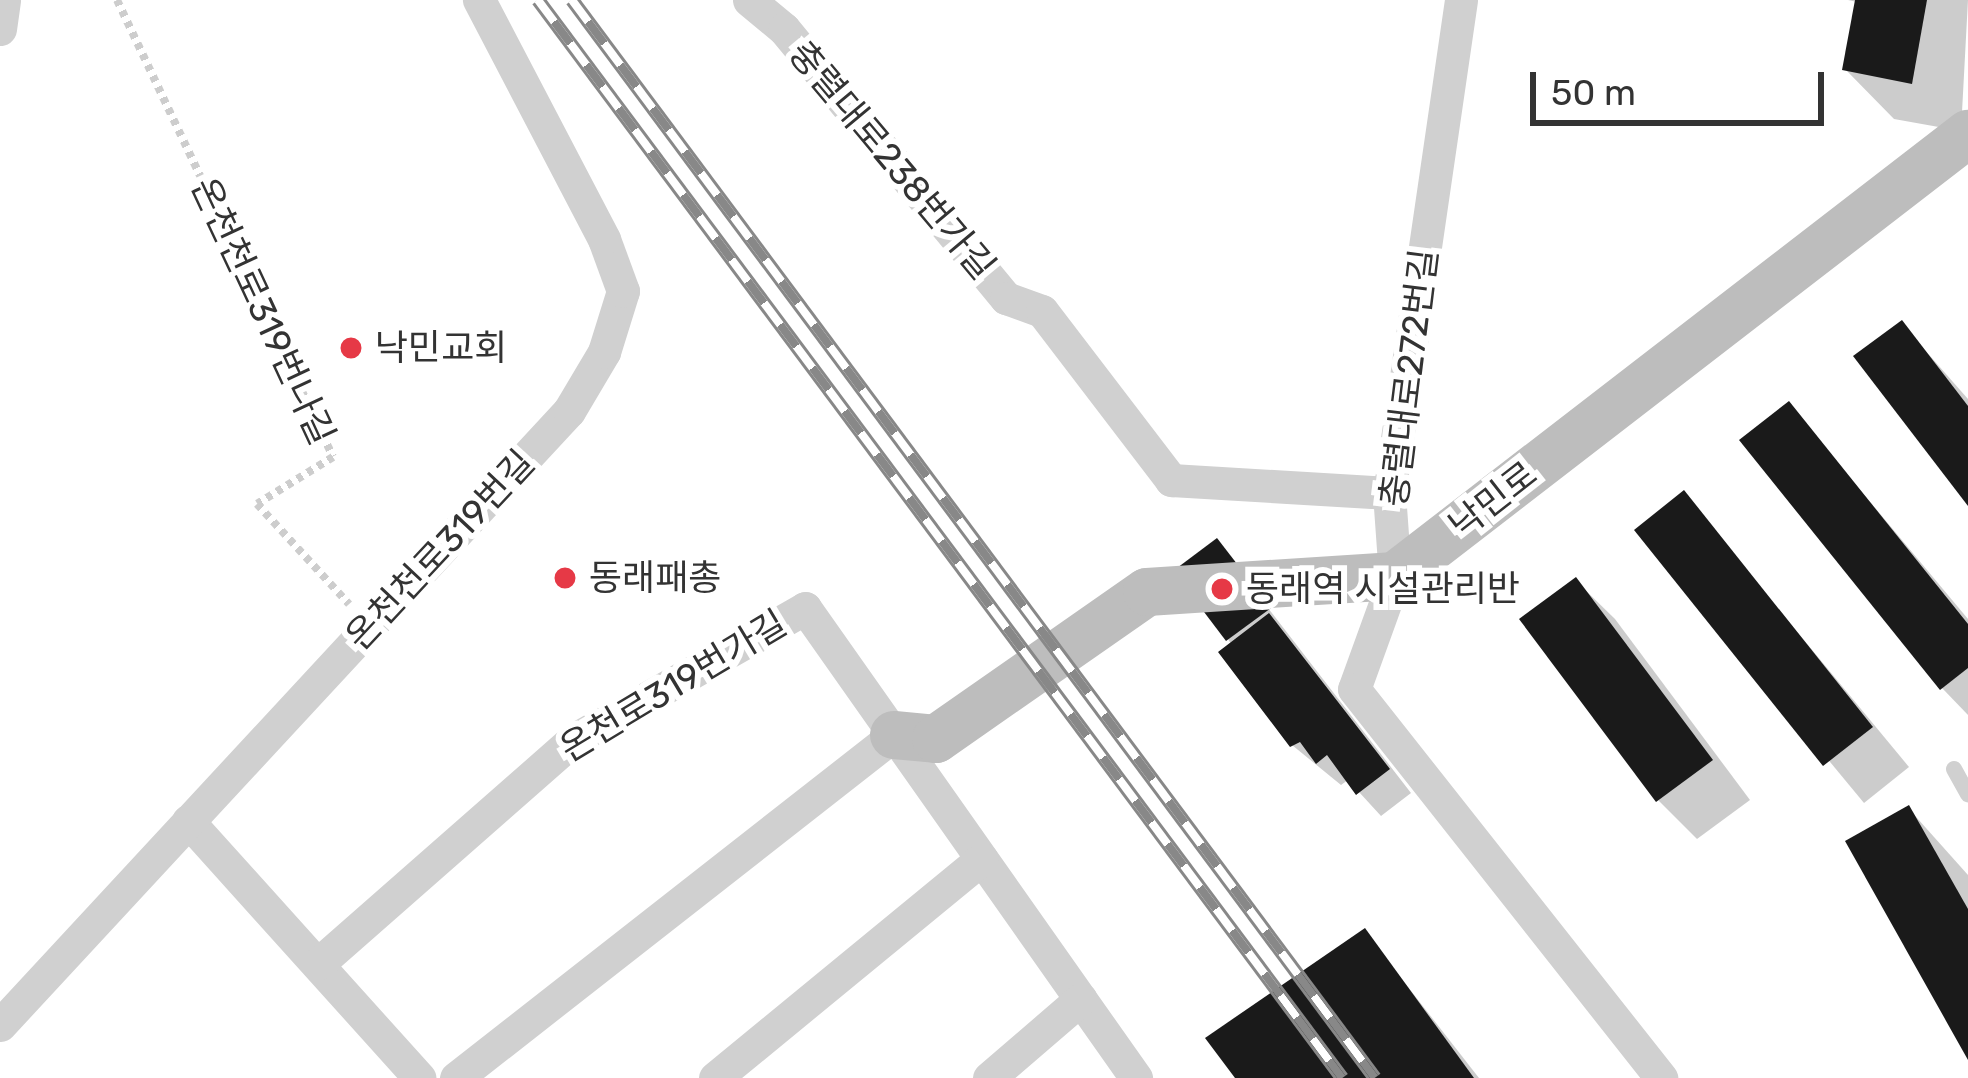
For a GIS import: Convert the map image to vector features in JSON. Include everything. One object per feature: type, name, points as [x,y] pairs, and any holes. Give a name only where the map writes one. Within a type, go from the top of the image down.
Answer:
[{"type":"main road","name":"낙민로","points":[[1394,576],[1968,134]]},
{"type":"main road","points":[[894,735],[935,739],[1147,592],[1394,576]]},
{"type":"street","points":[[0,29],[4,0]]},
{"type":"street","name":"온천천로319번길","points":[[0,1025],[569,411],[604,352],[622,291],[604,239],[479,0]]},
{"type":"street","name":"충렬대로238번가길","points":[[749,0],[784,29],[1006,298],[1042,311],[1171,479],[1389,493]]},
{"type":"street","name":"충렬대로272번길","points":[[1461,0],[1389,493],[1394,576],[1354,689],[1661,1078]]},
{"type":"street","name":"온천로319번가길","points":[[317,964],[573,740],[805,608],[1136,1078]]},
{"type":"street","points":[[456,1078],[894,735]]},
{"type":"street","points":[[188,821],[419,1078]]},
{"type":"street","points":[[715,1078],[982,859]]},
{"type":"street","points":[[989,1078],[1081,999]]},
{"type":"lane","points":[[1954,769],[1968,794]]},
{"type":"path","name":"온천천로319번나길","points":[[117,0],[333,457],[257,503],[369,626]]},
{"type":"building","points":[[1855,0],[1927,0],[1912,84],[1842,70]]},
{"type":"building","points":[[1902,320],[1968,406],[1968,506],[1853,356]]},
{"type":"building","points":[[1789,401],[1968,624],[1968,668],[1940,690],[1739,440]]},
{"type":"building","points":[[1684,490],[1873,727],[1823,766],[1634,530]]},
{"type":"building","name":"동래역 시설관리반","points":[[1217,538],[1271,608],[1226,641],[1173,571]]},
{"type":"building","points":[[1576,577],[1713,760],[1656,802],[1519,619]]},
{"type":"building","points":[[1269,613],[1390,769],[1356,795],[1327,755],[1316,764],[1300,742],[1290,747],[1218,652]]},
{"type":"building","points":[[1909,805],[1968,909],[1968,1060],[1845,841]]},
{"type":"building","points":[[1365,928],[1474,1078],[1235,1078],[1205,1038]]},
{"type":"railway","points":[[538,0],[1342,1078]]},
{"type":"railway","points":[[572,0],[1375,1078]]},
{"type":"place","name":"낙민교회","points":[[351,348]]},
{"type":"place","name":"동래패총","points":[[565,578]]},
{"type":"place","name":"동래역 시설관리반","points":[[1222,589]]}]
